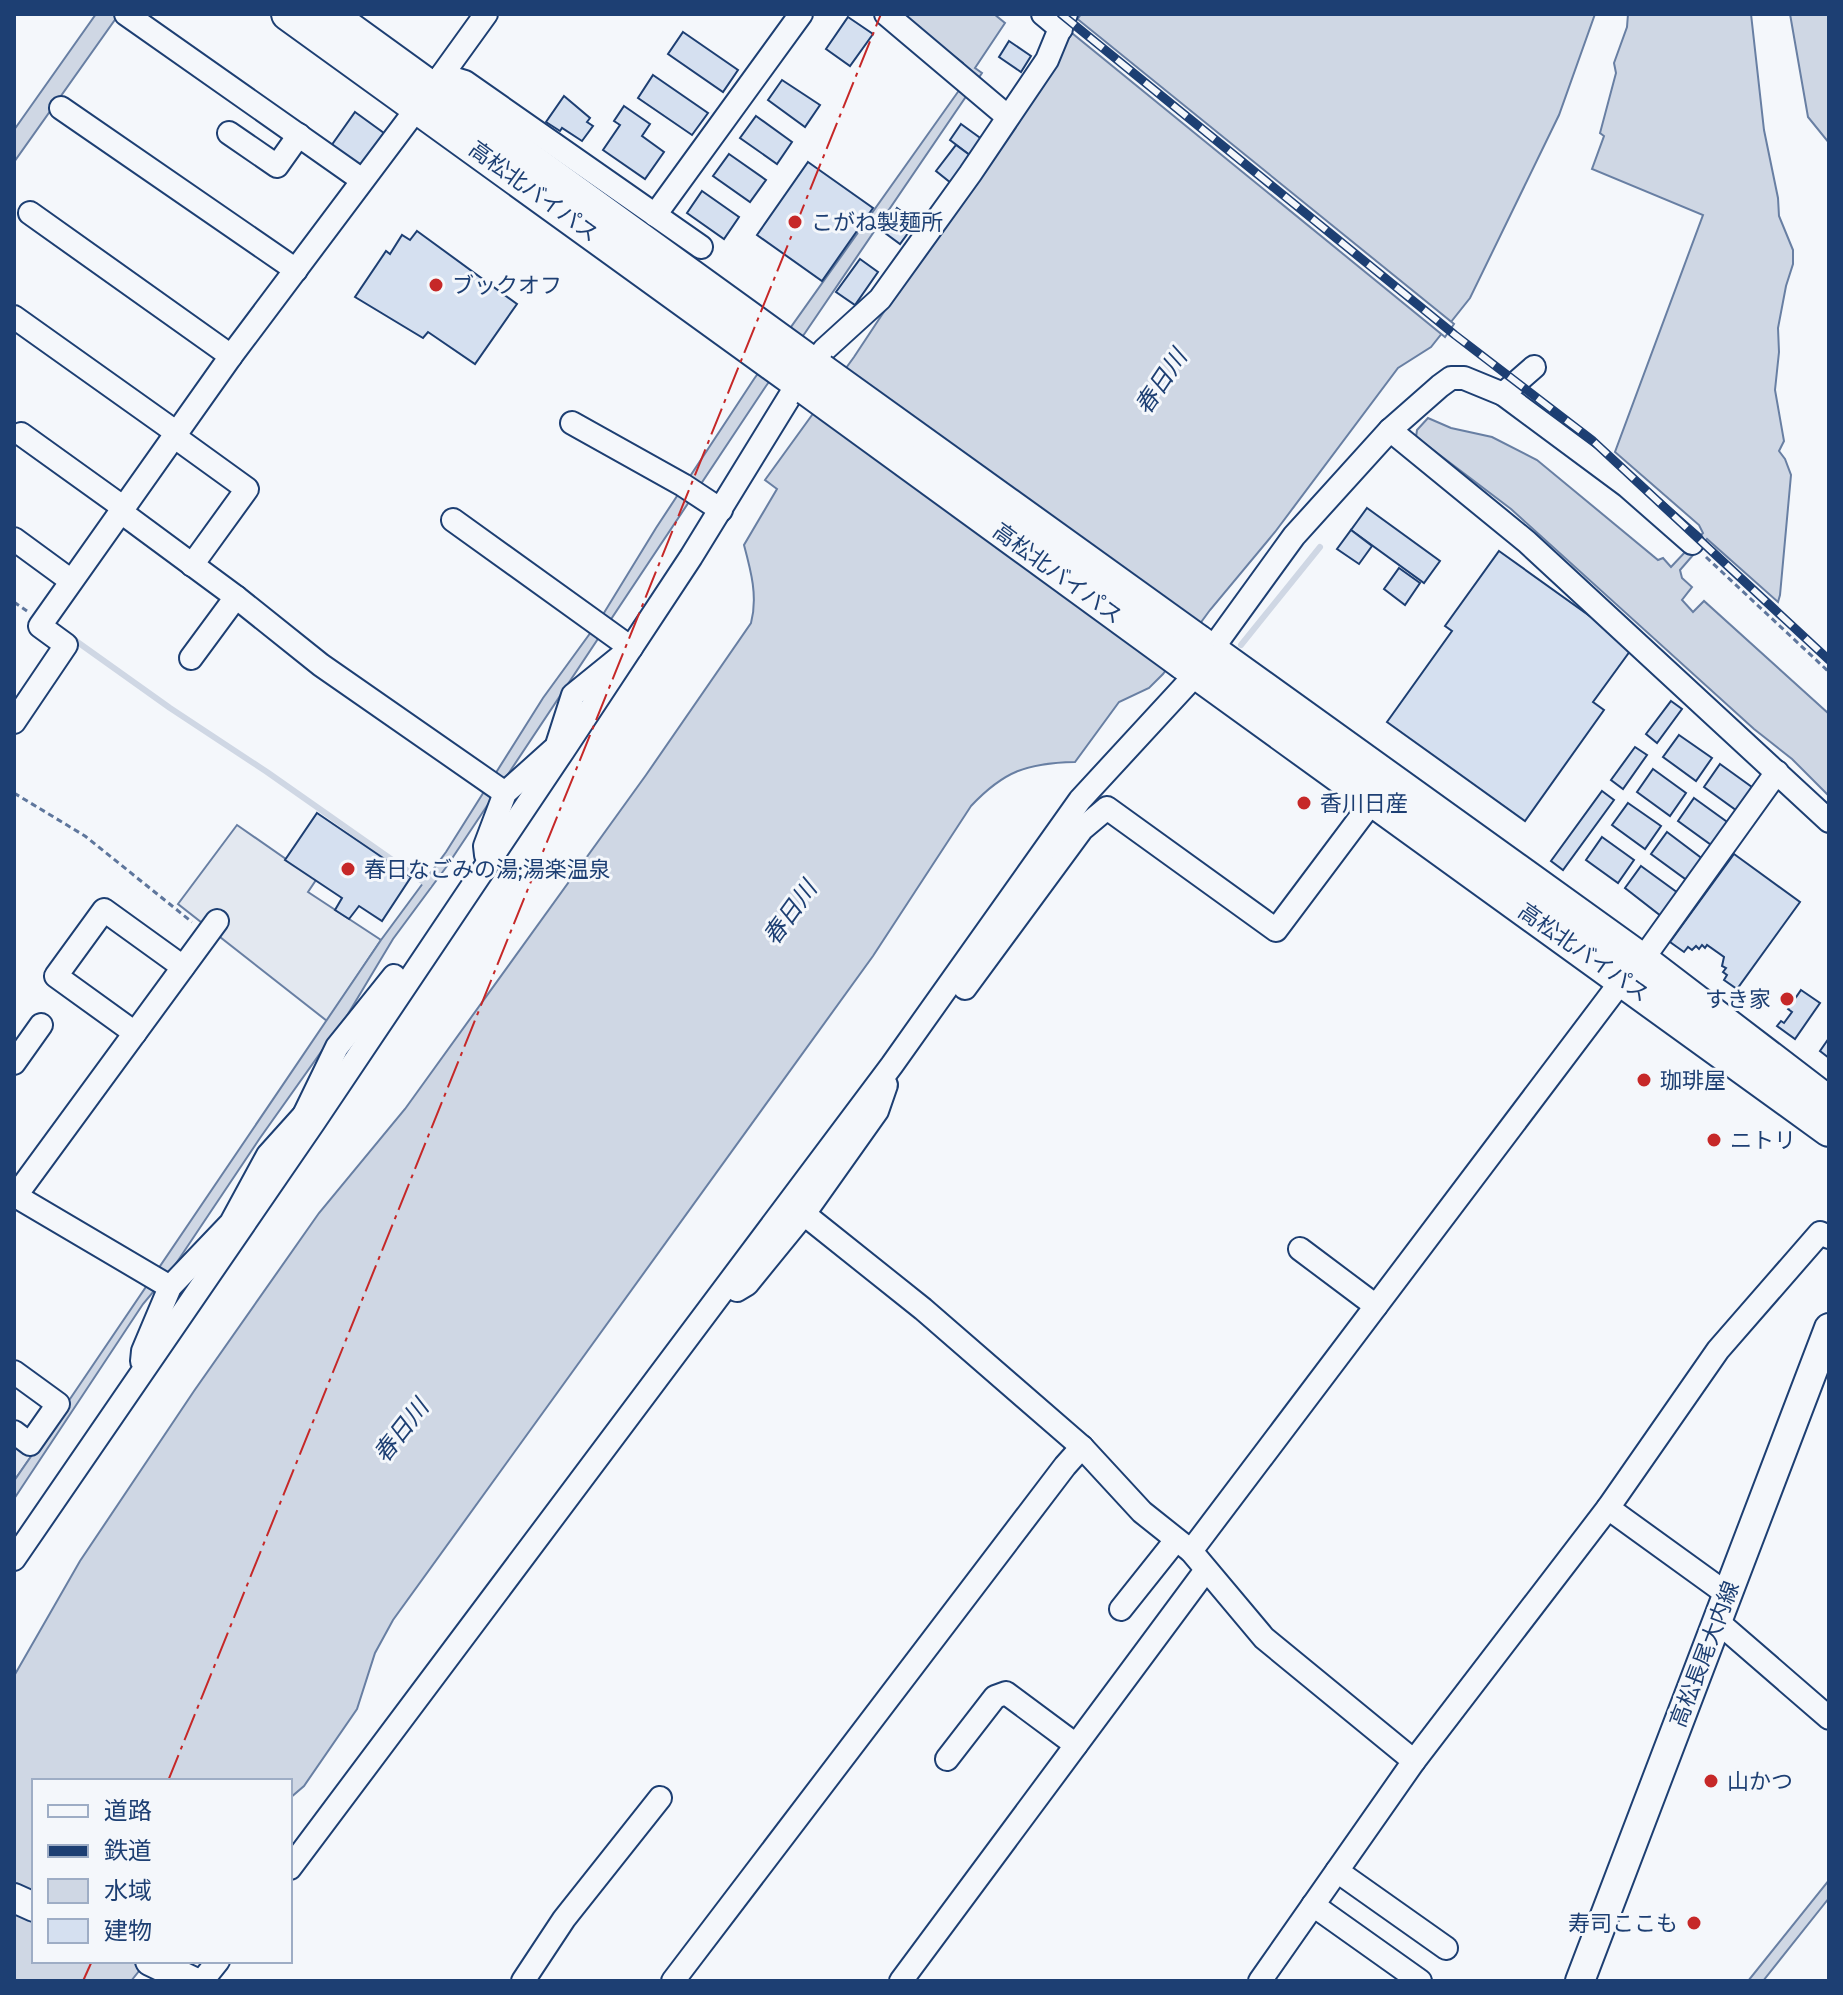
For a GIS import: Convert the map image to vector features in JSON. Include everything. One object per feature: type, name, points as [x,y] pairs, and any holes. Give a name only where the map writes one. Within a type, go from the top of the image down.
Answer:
[{"type":"highway","name":"高松北バイパス","points":[[288,14],[430,90]]},
{"type":"highway","name":"高松北バイパス","points":[[329,14],[796,366],[1632,970],[1829,1130]]},
{"type":"highway","name":"高松北バイパス","points":[[1328,753],[1372,802],[1632,970],[1829,1103]]},
{"type":"main road","name":"高松長尾大内線","points":[[1580,1981],[1829,1328]]},
{"type":"main road","points":[[155,1963],[193,1980]]},
{"type":"street","points":[[126,14],[362,180]]},
{"type":"street","points":[[14,722],[66,645],[40,626],[70,580],[231,356],[486,14]]},
{"type":"street","points":[[655,215],[801,14]]},
{"type":"street","points":[[886,14],[1008,117]]},
{"type":"street","points":[[14,1559],[139,1378],[309,1119],[487,864],[560,748],[631,648],[721,510],[796,366],[880,299],[1047,60],[1064,22],[1043,14]]},
{"type":"street","points":[[430,90],[465,82],[701,247]]},
{"type":"street","points":[[61,108],[296,270]]},
{"type":"street","points":[[229,133],[277,166],[299,135]]},
{"type":"street","points":[[30,213],[231,356]]},
{"type":"street","points":[[14,317],[247,489],[192,565]]},
{"type":"street","points":[[1503,394],[1534,367]]},
{"type":"street","points":[[292,1865],[892,1065],[1080,800],[1294,536],[1390,430],[1451,378],[1464,378],[1503,394],[1627,486],[1692,543]]},
{"type":"street","points":[[572,423],[721,510]]},
{"type":"street","points":[[1390,430],[1527,542],[1829,821]]},
{"type":"street","points":[[21,434],[321,665],[496,786]]},
{"type":"street","points":[[453,520],[631,648]]},
{"type":"street","points":[[14,539],[70,580]]},
{"type":"street","points":[[191,658],[236,597]]},
{"type":"street","points":[[487,864],[485,846],[496,786],[560,748]]},
{"type":"street","points":[[1121,1609],[1183,1545],[1376,1306],[1632,970],[1777,772]]},
{"type":"street","points":[[942,995],[963,991],[1082,829],[1107,808],[1276,930],[1372,802]]},
{"type":"street","points":[[135,1033],[56,976],[104,910],[183,967]]},
{"type":"street","points":[[170,1287],[14,1196],[212,928]]},
{"type":"street","points":[[14,1063],[41,1025]]},
{"type":"street","points":[[712,1306],[747,1284],[804,1214],[877,1111],[892,1065]]},
{"type":"street","points":[[804,1214],[923,1309],[1082,1447],[1142,1512],[1183,1545],[1264,1638],[1414,1761]]},
{"type":"street","points":[[139,1378],[143,1351],[170,1287],[236,1227]]},
{"type":"street","points":[[1260,1981],[1414,1761],[1608,1508],[1718,1350],[1820,1233],[1829,1237]]},
{"type":"street","points":[[1300,1249],[1376,1306]]},
{"type":"street","points":[[14,1372],[58,1404],[30,1444],[14,1432]]},
{"type":"street","points":[[673,1981],[1082,1447]]},
{"type":"street","points":[[1608,1508],[1727,1594]]},
{"type":"street","points":[[901,1981],[1206,1570]]},
{"type":"street","points":[[1717,1621],[1826,1707]]},
{"type":"street","points":[[947,1759],[995,1697],[1006,1693],[1076,1745]]},
{"type":"street","points":[[523,1981],[564,1919],[660,1798]]},
{"type":"street","points":[[1337,1871],[1446,1948]]},
{"type":"street","points":[[1313,1905],[1420,1981]]},
{"type":"street","points":[[193,1980],[215,1963]]},
{"type":"path","points":[[1692,543],[1829,672]]},
{"type":"path","points":[[14,793],[85,836],[212,928]]},
{"type":"shaded area","points":[[237,825],[316,880],[308,892],[381,940],[327,1021],[178,904]]},
{"type":"shaded area","points":[[14,1442],[32,1455],[14,1481]]},
{"type":"water","points":[[96,14],[119,14],[14,162],[14,130]]},
{"type":"water","points":[[898,14],[994,14],[1005,23],[975,68],[982,73],[766,386],[447,866],[393,939],[348,1014],[173,1268],[143,1304],[14,1499],[14,1481],[381,940],[446,852],[543,698],[599,621],[754,379],[960,89],[963,63]]},
{"type":"water","name":"春日川","points":[[1081,14],[1595,14],[1559,115],[1470,298],[1431,347],[1398,368],[1163,674],[1149,688],[1119,702],[1075,762],[1043,764],[1017,771],[994,784],[971,806],[873,956],[393,1620],[375,1653],[357,1709],[304,1786],[292,1796],[292,1779],[32,1779],[32,1963],[145,1963],[131,1981],[14,1981],[14,1676],[80,1561],[194,1391],[319,1213],[405,1109],[646,775],[751,623],[754,594],[744,545],[777,489],[765,480],[854,357]]},
{"type":"water","points":[[1628,14],[1751,14],[1764,130],[1779,216],[1793,250],[1793,264],[1778,328],[1775,390],[1784,441],[1779,451],[1791,475],[1780,595],[1778,602],[1707,539],[1680,570],[1682,578],[1692,587],[1682,600],[1693,612],[1704,601],[1829,714],[1829,796],[1792,759],[1754,729],[1511,509],[1416,437],[1417,430],[1428,418],[1451,428],[1492,437],[1537,460],[1658,560],[1663,558],[1671,567],[1703,533],[1699,525],[1615,452],[1703,215],[1592,169],[1604,136],[1600,133],[1616,73],[1614,63],[1627,27]]},
{"type":"water","points":[[1790,14],[1829,14],[1829,143],[1808,117]]},
{"type":"water","points":[[1829,1880],[1829,1898],[1763,1981],[1748,1981]]},
{"type":"pier","points":[[1075,17],[1454,324],[1445,337],[1067,29]]},
{"type":"building","points":[[848,17],[873,34],[850,66],[826,49]]},
{"type":"building","points":[[683,32],[738,70],[723,92],[668,54]]},
{"type":"building","points":[[1009,41],[1031,56],[1021,72],[999,57]]},
{"type":"building","points":[[653,75],[708,113],[692,135],[638,98]]},
{"type":"building","points":[[782,80],[820,105],[805,127],[768,100]]},
{"type":"building","points":[[564,96],[590,118],[587,122],[593,126],[582,141],[546,122]]},
{"type":"building","points":[[624,106],[650,124],[642,136],[664,152],[645,179],[603,150],[620,125],[614,121]]},
{"type":"building","points":[[355,112],[388,136],[364,170],[331,146]]},
{"type":"building","points":[[756,116],[792,142],[777,164],[740,138]]},
{"type":"building","points":[[961,124],[983,140],[971,156],[950,140]]},
{"type":"building","points":[[956,145],[971,156],[951,183],[936,171]]},
{"type":"building","points":[[729,154],[766,180],[750,202],[713,176]]},
{"type":"building","points":[[808,162],[873,208],[822,281],[757,235]]},
{"type":"building","points":[[702,191],[739,217],[724,239],[687,213]]},
{"type":"building","points":[[897,208],[916,222],[900,244],[881,230]]},
{"type":"building","points":[[417,231],[517,304],[475,364],[428,332],[423,338],[355,297],[386,251],[390,254],[402,235],[410,240]]},
{"type":"building","points":[[860,259],[878,272],[855,305],[836,292]]},
{"type":"building","points":[[1367,508],[1440,561],[1424,583],[1351,530]]},
{"type":"building","points":[[1351,530],[1372,546],[1359,564],[1337,549]]},
{"type":"building","points":[[1499,551],[1633,647],[1593,702],[1604,710],[1525,821],[1387,722],[1452,631],[1445,626]]},
{"type":"building","points":[[1399,568],[1420,583],[1405,605],[1384,589]]},
{"type":"building","points":[[1671,701],[1682,709],[1657,743],[1646,734]]},
{"type":"building","points":[[1679,735],[1712,758],[1696,781],[1663,757]]},
{"type":"building","points":[[1635,747],[1647,755],[1623,789],[1611,780]]},
{"type":"building","points":[[1720,764],[1756,790],[1740,813],[1704,787]]},
{"type":"building","points":[[1653,769],[1686,793],[1670,816],[1637,792]]},
{"type":"building","points":[[1602,791],[1614,800],[1563,870],[1551,861]]},
{"type":"building","points":[[1694,798],[1730,824],[1714,847],[1678,821]]},
{"type":"building","points":[[1628,803],[1661,826],[1645,849],[1612,825]]},
{"type":"building","name":"春日なごみの湯;湯楽温泉","points":[[317,813],[411,877],[382,921],[359,906],[349,919],[335,910],[342,898],[285,860]]},
{"type":"building","points":[[1667,832],[1704,860],[1688,881],[1651,854]]},
{"type":"building","points":[[1602,837],[1634,860],[1618,883],[1586,860]]},
{"type":"building","points":[[1734,854],[1800,902],[1737,989],[1724,980],[1727,975],[1723,972],[1726,968],[1722,966],[1724,957],[1707,945],[1699,949],[1696,946],[1692,950],[1688,947],[1684,952],[1670,942]]},
{"type":"building","points":[[1641,866],[1678,893],[1661,916],[1625,888]]},
{"type":"building","points":[[1801,990],[1820,1003],[1795,1039],[1777,1026],[1781,1021],[1784,1023],[1792,1012],[1788,1009]]},
{"type":"building","points":[[1829,1038],[1829,1058],[1820,1051]]},
{"type":"waterway","points":[[1241,645],[1320,547]]},
{"type":"waterway","points":[[69,636],[428,885]]},
{"type":"railway","points":[[1061,14],[1455,335],[1592,440],[1829,660]]},
{"type":"power","points":[[169,1779],[881,14]]},
{"type":"power","points":[[83,1981],[91,1963]]},
{"type":"place","name":"こがね製麺所","points":[[795,222]]},
{"type":"place","name":"ブックオフ","points":[[436,285]]},
{"type":"place","name":"香川日産","points":[[1304,803]]},
{"type":"place","name":"春日なごみの湯;湯楽温泉","points":[[348,869]]},
{"type":"place","name":"すき家","points":[[1787,999]]},
{"type":"place","name":"珈琲屋","points":[[1644,1080]]},
{"type":"place","name":"ニトリ","points":[[1714,1140]]},
{"type":"place","name":"山かつ","points":[[1711,1781]]},
{"type":"place","name":"寿司ここも","points":[[1694,1923]]}]
